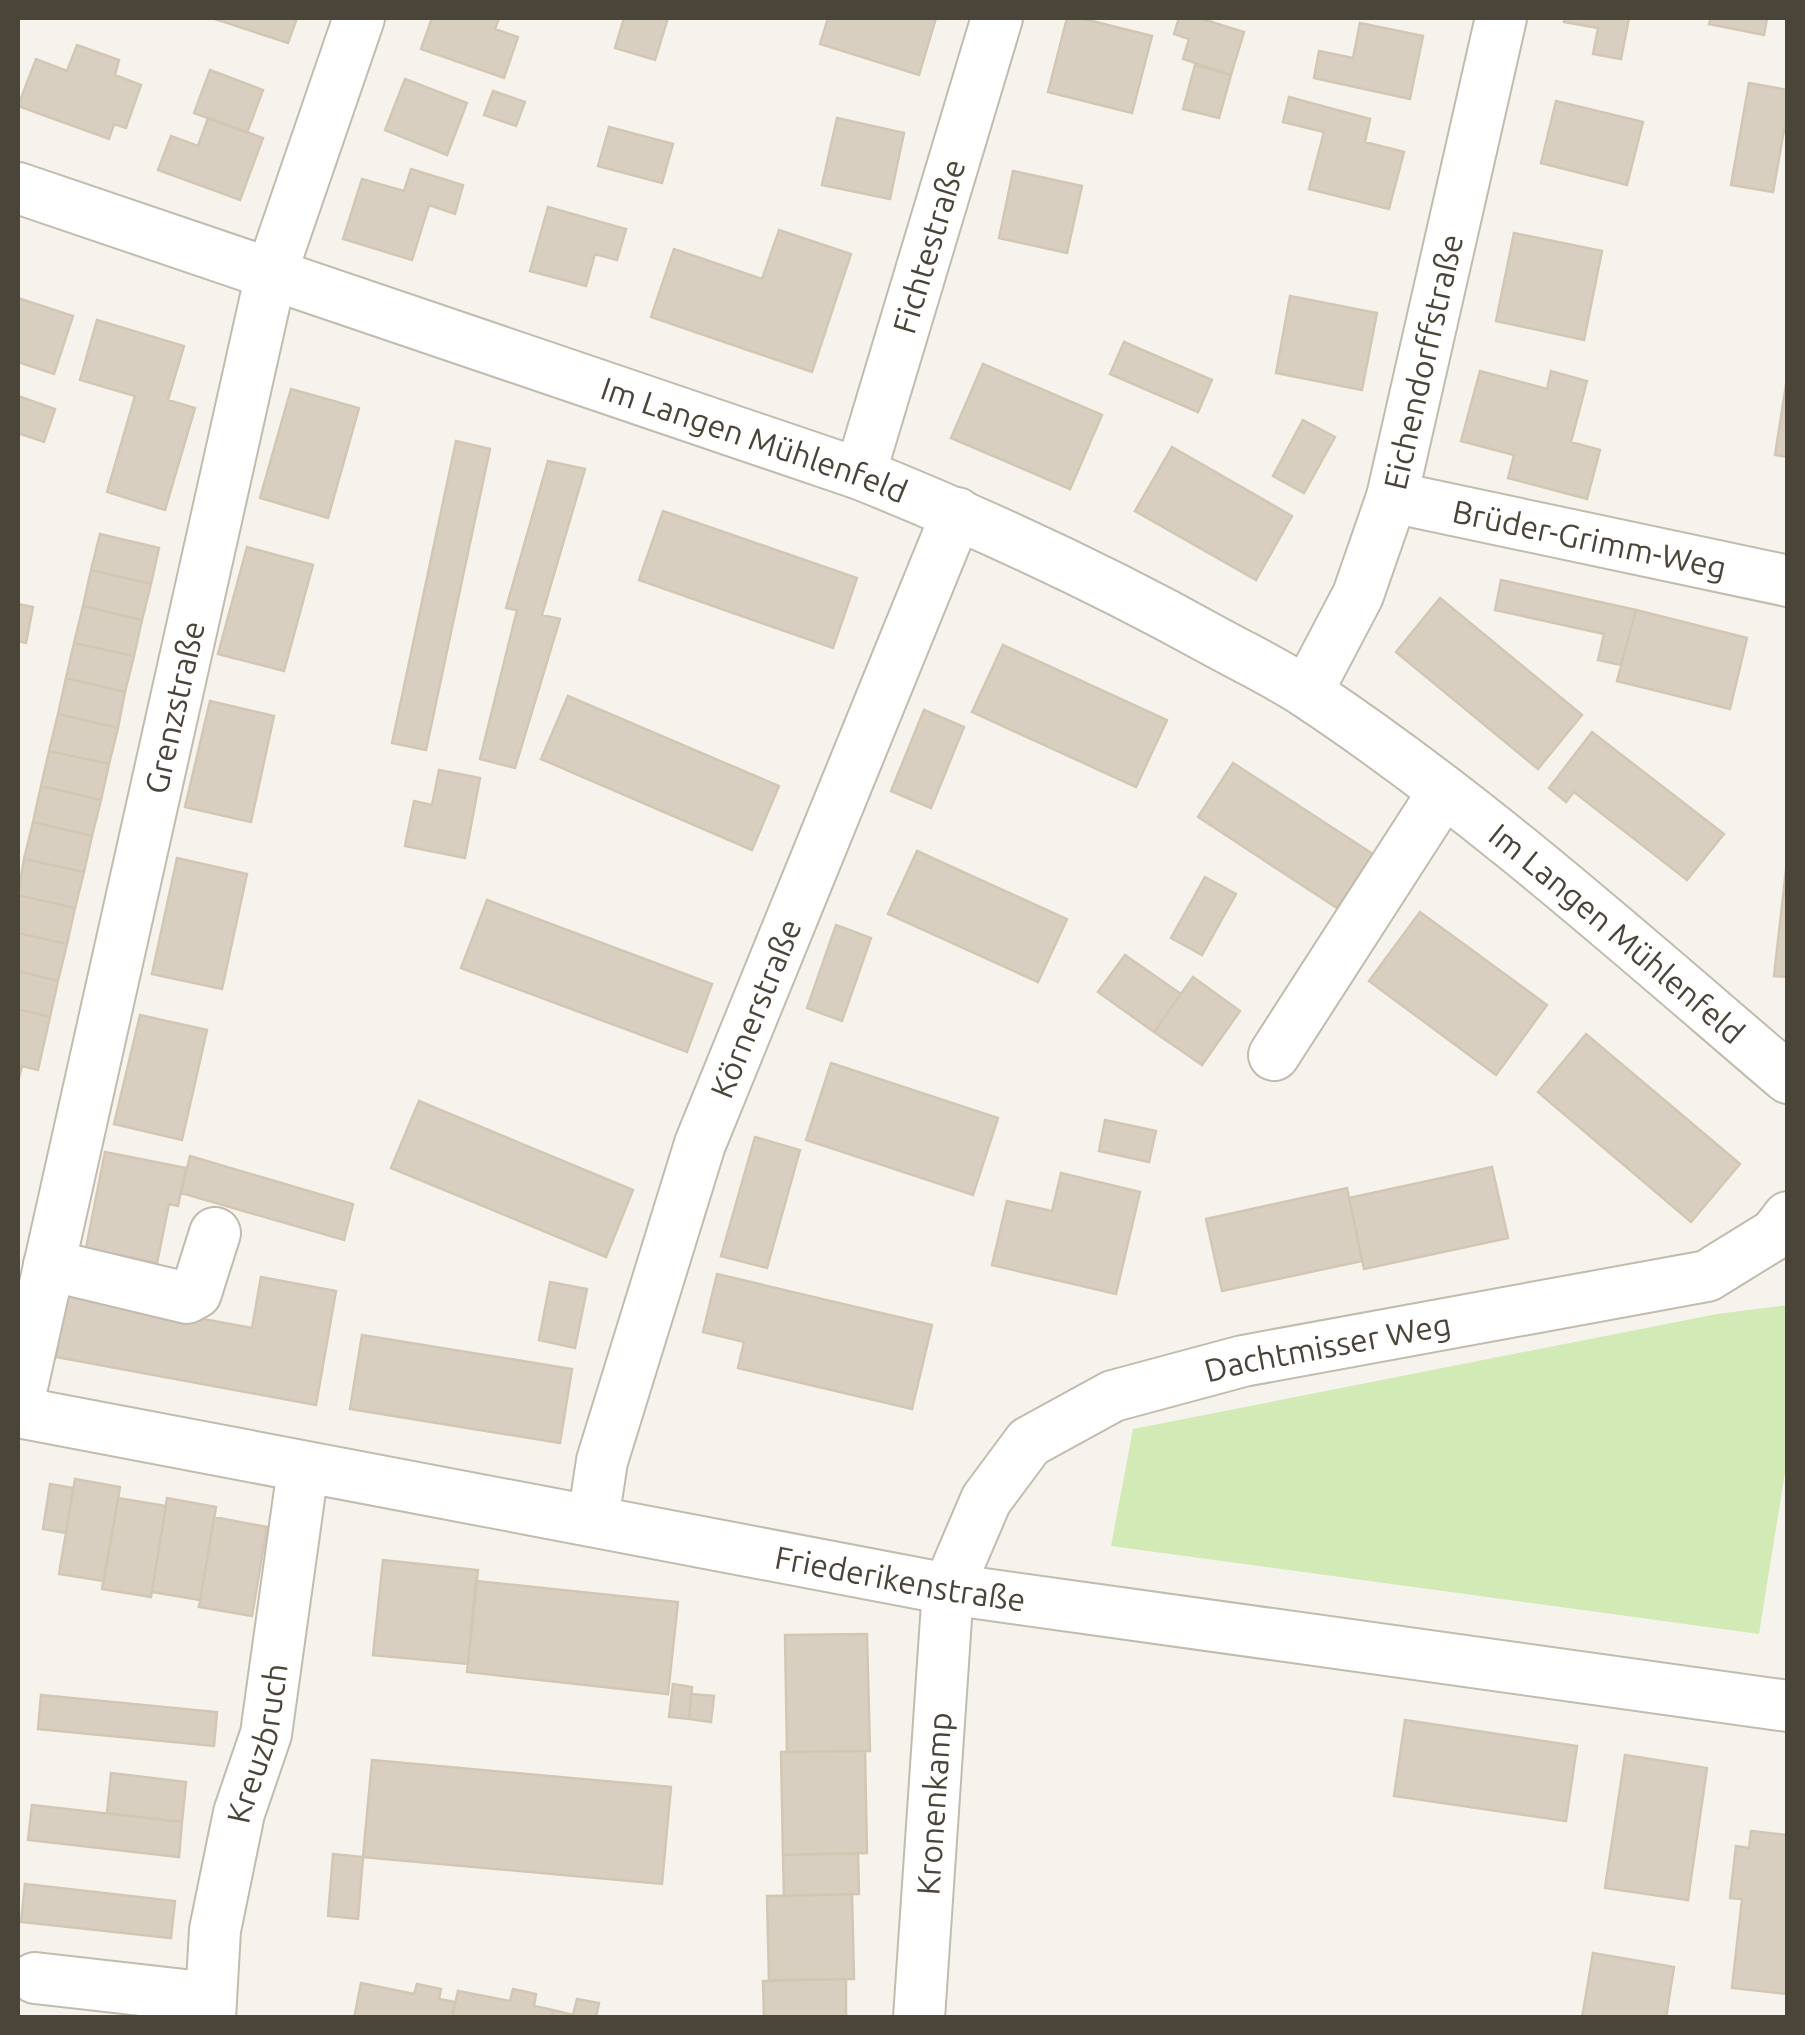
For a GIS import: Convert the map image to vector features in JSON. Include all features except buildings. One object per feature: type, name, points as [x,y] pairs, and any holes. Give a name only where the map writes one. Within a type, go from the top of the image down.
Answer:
[{"type":"street","name":"Grenzstraße","points":[[18,1404],[271,274],[359,18]]},
{"type":"street","name":"Fichtestraße","points":[[860,474],[997,18]]},
{"type":"street","name":"Eichendorffstraße","points":[[1307,692],[1358,595],[1392,497],[1502,18]]},
{"type":"street","name":"Im Langen Mühlenfeld","points":[[18,188],[860,474],[957,513],[1156,608],[1307,692],[1444,792],[1515,846],[1788,1078]]},
{"type":"street","name":"Brüder-Grimm-Weg","points":[[1392,497],[1788,581]]},
{"type":"street","name":"Körnerstraße","points":[[594,1520],[602,1461],[700,1144],[957,513]]},
{"type":"street","points":[[1274,1054],[1444,792]]},
{"type":"street","name":"Dachtmisser Weg","points":[[948,1589],[986,1500],[1029,1442],[1113,1396],[1243,1361],[1707,1276],[1775,1234],[1788,1217]]},
{"type":"street","points":[[48,1265],[187,1298],[196,1292],[215,1233]]},
{"type":"street","name":"Friederikenstraße","points":[[18,1412],[948,1589],[1788,1706]]},
{"type":"street","name":"Kreuzbruch","points":[[210,2008],[218,1910],[239,1813],[266,1734],[303,1469]]},
{"type":"street","name":"Kronenkamp","points":[[920,2018],[948,1589]]},
{"type":"street","points":[[34,1978],[210,2008]]},
{"type":"green space","points":[[1787,1305],[1787,1460],[1759,1634],[1111,1546],[1133,1429],[1717,1314]]}]
